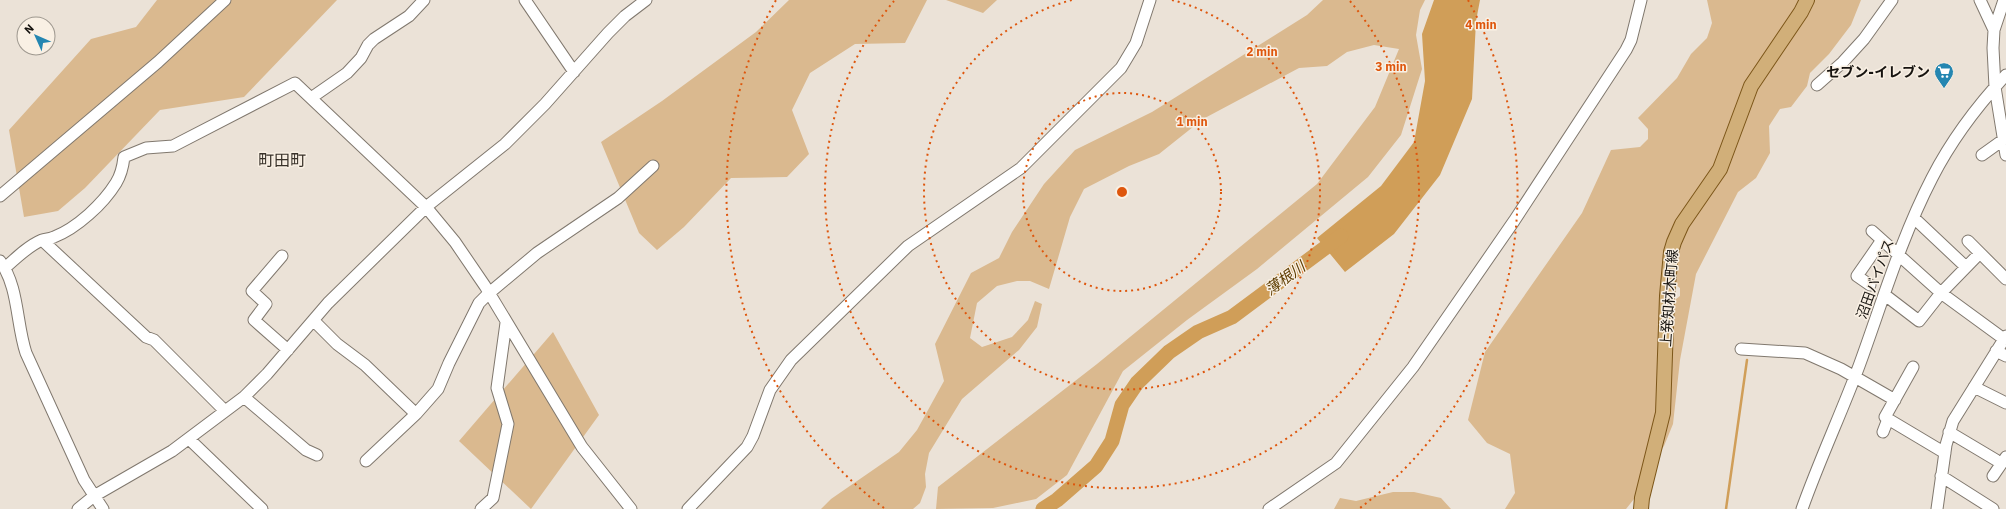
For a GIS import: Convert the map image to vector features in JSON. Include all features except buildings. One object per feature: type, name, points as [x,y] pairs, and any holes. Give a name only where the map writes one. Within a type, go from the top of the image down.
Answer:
[{"type":"main road","name":"上発知材木町線","points":[[1641,509],[1642,498],[1663,412],[1667,296],[1671,252],[1674,242],[1682,224],[1720,169],[1750,86],[1801,12],[1807,0]]},
{"type":"street","points":[[0,196],[158,62],[225,0]]},
{"type":"street","points":[[311,98],[347,72],[361,58],[368,45],[374,39],[408,16],[424,0]]},
{"type":"street","points":[[525,0],[574,72]]},
{"type":"street","points":[[78,509],[94,496],[172,451],[244,397],[288,350],[328,303],[426,207],[505,144],[574,72],[608,33],[625,16],[646,0]]},
{"type":"street","points":[[688,509],[747,447],[753,436],[770,390],[791,360],[908,246],[1026,164],[1121,68],[1136,43],[1150,0]]},
{"type":"street","points":[[1269,509],[1336,463],[1412,367],[1514,221],[1626,50],[1631,40],[1641,0]]},
{"type":"street","points":[[1817,86],[1864,39],[1892,0]]},
{"type":"street","points":[[1980,0],[1994,30]]},
{"type":"street","points":[[2004,0],[1994,30],[1995,87],[2006,155]]},
{"type":"street","name":"沼田バイパス","points":[[1802,509],[1818,463],[1855,378],[1898,256],[1932,177],[1953,144],[1995,87],[2006,75]]},
{"type":"street","points":[[103,509],[84,480],[26,353],[22,340],[12,286],[2,264],[19,256],[42,240],[54,238],[88,214],[116,183],[122,171],[124,156],[146,148],[173,146],[296,83],[426,207],[455,242],[582,447],[631,509]]},
{"type":"street","points":[[1982,154],[2003,140]]},
{"type":"street","points":[[366,462],[416,414],[438,389],[449,363],[479,303],[537,253],[618,198],[653,166]]},
{"type":"street","points":[[1914,218],[1966,267]]},
{"type":"street","points":[[1872,231],[1898,256],[1942,293],[2005,337],[2001,354],[1974,388],[1956,415],[1949,432],[1944,453],[1937,509]]},
{"type":"street","points":[[42,240],[146,337],[154,340],[225,411]]},
{"type":"street","points":[[1870,285],[1857,276],[1882,240]]},
{"type":"street","points":[[1968,241],[2006,279]]},
{"type":"street","points":[[1885,295],[1919,321],[1942,293],[1980,254]]},
{"type":"street","points":[[282,256],[252,291],[266,304],[254,320],[288,350]]},
{"type":"street","points":[[314,320],[337,344],[365,365],[416,414]]},
{"type":"street","points":[[481,509],[493,498],[508,424],[497,388],[506,323]]},
{"type":"street","points":[[1741,349],[1805,353],[1841,369],[1895,400]]},
{"type":"street","points":[[1913,367],[1885,417],[1944,453]]},
{"type":"street","points":[[1974,388],[2006,403]]},
{"type":"street","points":[[244,397],[306,450],[317,455]]},
{"type":"street","points":[[1883,432],[1888,419]]},
{"type":"street","points":[[1949,432],[2001,458],[1993,476]]},
{"type":"street","points":[[189,439],[262,509]]},
{"type":"street","points":[[1941,476],[1993,509]]},
{"type":"shaded area","points":[[157,0],[337,0],[244,97],[160,110],[85,188],[58,211],[24,217],[9,130],[91,39],[136,27]]},
{"type":"shaded area","points":[[789,0],[927,0],[905,43],[855,44],[810,73],[792,110],[809,154],[787,177],[731,178],[684,227],[657,250],[639,233],[601,142],[662,101],[756,32]]},
{"type":"shaded area","points":[[946,0],[997,0],[983,13]]},
{"type":"shaded area","points":[[1323,0],[1425,0],[1420,10],[1416,35],[1422,69],[1401,135],[1368,177],[1257,269],[1187,320],[1123,371],[1067,475],[1036,499],[993,508],[936,509],[938,487],[1097,364],[1317,184],[1375,107],[1399,49],[1374,45],[1347,52],[1327,66],[1299,68],[1203,119],[1159,154],[1129,166],[1084,189],[1070,217],[1049,289],[1030,281],[1017,281],[997,286],[977,303],[970,338],[982,347],[1012,337],[1028,320],[1035,301],[1042,304],[1037,327],[1019,350],[962,399],[929,453],[925,474],[926,487],[920,503],[913,509],[821,509],[831,499],[899,452],[917,430],[944,381],[935,344],[971,273],[999,258],[1012,232],[1044,184],[1075,150],[1152,112],[1307,15]]},
{"type":"shaded area","points":[[1434,0],[1480,0],[1476,21],[1472,99],[1440,175],[1394,234],[1345,272],[1317,238],[1381,186],[1414,142],[1425,81],[1422,34]]},
{"type":"shaded area","points":[[1707,0],[1801,0],[1715,168],[1679,218],[1667,239],[1663,266],[1657,405],[1638,494],[1626,509],[1505,509],[1515,493],[1510,454],[1487,443],[1468,420],[1485,352],[1582,213],[1611,150],[1640,147],[1648,139],[1648,129],[1638,118],[1677,78],[1691,54],[1707,38],[1712,23]]},
{"type":"shaded area","points":[[1810,0],[1861,0],[1851,25],[1829,54],[1810,73],[1807,86],[1791,107],[1780,109],[1769,126],[1770,153],[1756,178],[1738,192],[1696,274],[1680,360],[1673,424],[1664,446],[1659,453],[1671,303],[1680,296],[1680,288],[1672,282],[1673,265],[1683,229],[1749,99]]},
{"type":"shaded area","points":[[553,332],[599,415],[531,509],[459,441]]},
{"type":"shaded area","points":[[1393,492],[1414,492],[1441,498],[1451,509],[1334,509],[1340,498],[1356,501]]},
{"type":"waterway","name":"薄根川","points":[[1043,509],[1057,500],[1096,466],[1112,441],[1122,405],[1137,383],[1169,352],[1198,332],[1232,317],[1341,236]]},
{"type":"waterway","points":[[1726,509],[1747,360]]},
{"type":"place","name":"セブン-イレブン","points":[[1944,89]]},
{"type":"district","name":"町田町","points":[[282,160]]}]
